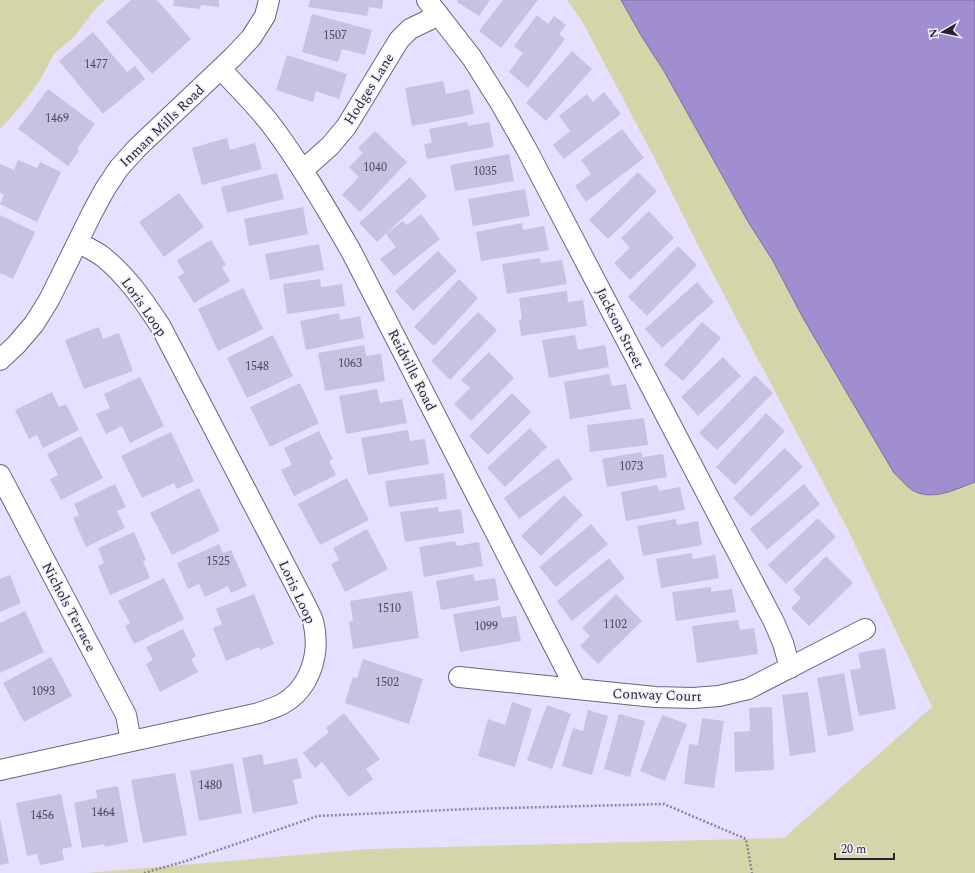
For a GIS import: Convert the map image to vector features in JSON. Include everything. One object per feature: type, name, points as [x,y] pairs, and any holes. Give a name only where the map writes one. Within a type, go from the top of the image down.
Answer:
[{"type":"street","name":"Inman Mills Road","points":[[0,360],[16,345],[34,324],[49,300],[105,190],[119,168],[137,148],[252,38],[265,16],[269,0]]},
{"type":"street","name":"Jackson Street","points":[[427,0],[476,65],[502,104],[527,150],[774,622],[783,642],[790,668]]},
{"type":"street","name":"Hodges Lane","points":[[303,170],[330,146],[346,127],[399,40],[410,29],[439,15]]},
{"type":"street","name":"Reidville Road","points":[[221,69],[271,125],[303,170],[351,251],[576,689]]},
{"type":"street","name":"Loris Loop","points":[[0,770],[259,713],[282,704],[301,689],[305,682],[312,668],[316,642],[313,621],[301,596],[161,327],[138,292],[117,269],[100,255],[78,242]]},
{"type":"street","name":"Nichols Terrace","points":[[0,475],[126,715],[131,741]]},
{"type":"street","name":"Conway Court","points":[[459,677],[655,697],[693,698],[718,696],[748,689],[865,629]]},
{"type":"path","points":[[144,873],[186,861],[318,816],[469,809],[664,804],[746,839],[752,873]]},
{"type":"green space","points":[[0,0],[105,0],[94,10],[76,35],[54,54],[40,80],[20,107],[0,129]]},
{"type":"green space","points":[[567,0],[975,0],[975,873],[86,873],[370,849],[784,838],[932,707],[848,530],[582,21]]},
{"type":"shaded area","points":[[621,0],[975,0],[975,482],[952,491],[936,495],[928,495],[912,490],[894,473],[803,318],[773,261],[747,220],[664,71],[642,37]]},
{"type":"building","points":[[131,0],[157,0],[191,39],[152,74],[106,22]]},
{"type":"building","points":[[174,0],[219,0],[219,7],[201,5],[200,9],[173,6]]},
{"type":"building","points":[[310,0],[383,0],[382,9],[369,7],[367,16],[308,7]]},
{"type":"building","points":[[458,0],[490,0],[479,16],[457,2]]},
{"type":"building","points":[[503,0],[538,0],[501,48],[479,31]]},
{"type":"building","points":[[312,14],[372,30],[365,55],[342,49],[338,62],[302,52]]},
{"type":"building","points":[[537,15],[548,24],[554,16],[566,25],[559,34],[565,39],[528,88],[509,72],[523,53],[514,46]]},
{"type":"building","points":[[93,32],[127,72],[135,66],[145,79],[103,114],[59,61]]},
{"type":"building","points":[[572,51],[592,69],[546,121],[526,103]]},
{"type":"building","points":[[287,55],[347,74],[339,99],[316,91],[313,102],[276,90]]},
{"type":"building","points":[[443,81],[446,94],[469,89],[474,114],[412,126],[405,88]]},
{"type":"building","points":[[48,89],[95,124],[77,149],[79,151],[68,166],[18,129]]},
{"type":"building","points":[[604,92],[621,114],[564,159],[553,145],[570,131],[559,116],[587,94],[593,102]]},
{"type":"building","points":[[467,122],[468,126],[489,122],[494,147],[427,159],[424,144],[432,143],[429,129]]},
{"type":"building","points":[[622,129],[644,158],[586,202],[575,186],[591,174],[581,160]]},
{"type":"building","points":[[375,131],[407,162],[360,212],[342,195],[359,177],[349,167],[363,153],[358,148]]},
{"type":"building","points":[[227,138],[230,150],[255,143],[262,169],[202,185],[192,148]]},
{"type":"building","points":[[509,154],[514,181],[455,191],[450,165]]},
{"type":"building","points":[[18,160],[37,168],[40,162],[61,172],[37,222],[0,204],[4,195],[0,193],[0,164],[14,170]]},
{"type":"building","points":[[638,172],[657,191],[608,239],[589,220]]},
{"type":"building","points":[[277,173],[284,199],[227,213],[221,187]]},
{"type":"building","points":[[410,177],[427,196],[377,242],[359,223]]},
{"type":"building","points":[[525,189],[530,216],[473,226],[468,199]]},
{"type":"building","points":[[179,193],[204,227],[164,257],[139,222]]},
{"type":"building","points":[[303,207],[308,234],[249,246],[244,219]]},
{"type":"building","points":[[649,211],[674,238],[630,280],[614,263],[630,248],[621,238]]},
{"type":"building","points":[[421,214],[440,239],[394,276],[380,259],[396,247],[386,234],[403,221],[407,225]]},
{"type":"building","points":[[0,215],[35,232],[13,279],[0,273]]},
{"type":"building","points":[[522,223],[523,230],[544,226],[549,250],[481,261],[476,232]]},
{"type":"building","points":[[211,240],[226,265],[222,267],[230,281],[194,303],[178,277],[184,273],[177,260]]},
{"type":"building","points":[[319,244],[324,270],[270,280],[265,254]]},
{"type":"building","points":[[678,246],[697,265],[647,316],[628,297]]},
{"type":"building","points":[[438,251],[457,271],[413,311],[395,291]]},
{"type":"building","points":[[540,258],[541,263],[562,260],[567,284],[507,294],[502,264]]},
{"type":"building","points":[[320,279],[321,287],[342,284],[345,306],[287,314],[283,284]]},
{"type":"building","points":[[459,279],[478,298],[434,346],[414,327]]},
{"type":"building","points":[[697,282],[714,302],[662,348],[645,329]]},
{"type":"building","points":[[243,288],[263,329],[218,351],[198,309]]},
{"type":"building","points":[[567,291],[568,302],[583,300],[587,326],[521,336],[519,320],[522,319],[519,298]]},
{"type":"building","points":[[478,312],[497,330],[450,380],[431,361]]},
{"type":"building","points":[[339,313],[340,320],[360,316],[364,338],[306,350],[300,321]]},
{"type":"building","points":[[702,322],[721,338],[683,381],[664,365]]},
{"type":"building","points":[[99,327],[103,339],[119,333],[133,371],[84,389],[65,340]]},
{"type":"building","points":[[273,335],[293,376],[247,398],[227,358]]},
{"type":"building","points":[[575,335],[578,350],[605,345],[609,367],[549,378],[542,340]]},
{"type":"building","points":[[364,345],[366,356],[381,354],[385,381],[325,391],[318,353]]},
{"type":"building","points":[[489,352],[514,378],[471,421],[454,404],[470,388],[461,380]]},
{"type":"building","points":[[723,357],[741,376],[698,416],[681,397]]},
{"type":"building","points":[[609,374],[612,386],[626,384],[631,409],[570,419],[564,382]]},
{"type":"building","points":[[755,375],[773,393],[717,450],[699,433]]},
{"type":"building","points":[[140,377],[164,426],[130,443],[122,426],[106,434],[96,414],[110,408],[104,394]]},
{"type":"building","points":[[300,383],[319,423],[270,447],[250,407]]},
{"type":"building","points":[[377,389],[380,403],[402,399],[407,423],[346,434],[339,396]]},
{"type":"building","points":[[52,392],[59,407],[66,404],[79,430],[43,448],[37,435],[29,439],[15,410]]},
{"type":"building","points":[[512,393],[531,412],[488,455],[469,436]]},
{"type":"building","points":[[766,413],[785,431],[735,485],[716,467]]},
{"type":"building","points":[[644,418],[648,445],[590,452],[587,425]]},
{"type":"building","points":[[530,428],[547,447],[505,487],[487,468]]},
{"type":"building","points":[[408,430],[410,441],[425,439],[429,464],[368,475],[361,438]]},
{"type":"building","points":[[319,431],[333,459],[329,461],[336,475],[294,496],[281,470],[292,465],[284,448]]},
{"type":"building","points":[[171,432],[194,481],[177,489],[174,483],[142,498],[121,456]]},
{"type":"building","points":[[81,436],[103,478],[61,500],[50,479],[58,475],[47,454]]},
{"type":"building","points":[[785,448],[803,467],[751,517],[733,498]]},
{"type":"building","points":[[641,452],[643,457],[663,454],[667,477],[607,487],[602,459]]},
{"type":"building","points":[[558,458],[573,479],[519,519],[504,498]]},
{"type":"building","points":[[444,473],[447,499],[389,507],[385,481]]},
{"type":"building","points":[[347,478],[369,520],[320,545],[298,504]]},
{"type":"building","points":[[115,484],[126,507],[117,511],[125,528],[86,547],[73,518],[79,515],[74,504]]},
{"type":"building","points":[[804,484],[820,504],[767,550],[750,529]]},
{"type":"building","points":[[657,485],[659,491],[680,487],[685,510],[626,521],[621,492]]},
{"type":"building","points":[[199,488],[220,531],[172,555],[150,513]]},
{"type":"building","points":[[564,495],[583,515],[541,556],[521,536]]},
{"type":"building","points":[[438,507],[439,512],[461,509],[464,533],[405,542],[400,512]]},
{"type":"building","points":[[818,518],[836,537],[786,584],[768,565]]},
{"type":"building","points":[[676,519],[677,525],[698,521],[702,545],[643,556],[637,526]]},
{"type":"building","points":[[591,524],[608,544],[556,587],[539,567]]},
{"type":"building","points":[[367,529],[388,569],[345,592],[331,564],[339,560],[333,548]]},
{"type":"building","points":[[134,532],[146,560],[143,561],[150,578],[110,595],[98,566],[104,563],[98,548]]},
{"type":"building","points":[[455,541],[457,546],[479,542],[483,566],[424,577],[419,547]]},
{"type":"building","points":[[219,544],[223,553],[231,550],[247,586],[231,593],[228,586],[205,597],[199,584],[188,589],[177,563]]},
{"type":"building","points":[[692,553],[693,559],[715,555],[719,578],[661,588],[656,559]]},
{"type":"building","points":[[826,556],[853,583],[809,626],[791,608],[801,598],[793,590]]},
{"type":"building","points":[[609,558],[625,578],[572,621],[557,601]]},
{"type":"building","points":[[473,574],[475,581],[495,578],[499,600],[441,610],[436,581]]},
{"type":"building","points":[[10,575],[21,603],[0,612],[0,579]]},
{"type":"building","points":[[164,578],[184,619],[134,644],[125,626],[130,623],[118,601]]},
{"type":"building","points":[[711,587],[711,592],[732,589],[736,612],[676,621],[672,592]]},
{"type":"building","points":[[412,591],[419,638],[353,649],[349,622],[353,621],[350,601]]},
{"type":"building","points":[[254,594],[274,644],[260,650],[259,647],[226,661],[213,628],[222,624],[216,609]]},
{"type":"building","points":[[616,594],[642,621],[598,664],[580,646],[590,636],[582,628]]},
{"type":"building","points":[[500,606],[502,618],[516,616],[521,641],[460,652],[453,614]]},
{"type":"building","points":[[25,611],[44,652],[0,673],[0,623]]},
{"type":"building","points":[[738,620],[740,630],[754,628],[758,654],[697,663],[692,626]]},
{"type":"building","points":[[183,629],[196,656],[191,659],[198,672],[160,692],[146,664],[153,660],[146,647]]},
{"type":"building","points":[[885,648],[896,709],[859,716],[850,670],[861,668],[858,653]]},
{"type":"building","points":[[51,657],[72,696],[24,722],[3,683]]},
{"type":"building","points":[[363,659],[423,679],[409,724],[345,703],[353,677],[357,678]]},
{"type":"building","points":[[844,673],[854,731],[828,736],[817,678]]},
{"type":"building","points":[[808,692],[816,752],[790,756],[782,695]]},
{"type":"building","points":[[512,702],[532,709],[515,767],[478,756],[488,719],[505,725]]},
{"type":"building","points":[[547,705],[571,714],[552,769],[527,760]]},
{"type":"building","points":[[772,707],[774,770],[735,772],[734,732],[750,731],[749,708]]},
{"type":"building","points":[[588,710],[608,716],[592,775],[562,766],[573,728],[583,731]]},
{"type":"building","points":[[344,713],[380,759],[366,769],[373,779],[349,797],[322,762],[315,768],[303,753],[329,732],[326,728]]},
{"type":"building","points":[[619,714],[645,721],[630,777],[604,769]]},
{"type":"building","points":[[662,715],[687,724],[665,781],[640,771]]},
{"type":"building","points":[[702,718],[724,721],[714,788],[684,784],[689,744],[698,745]]},
{"type":"building","points":[[262,754],[264,765],[297,758],[302,778],[293,780],[298,804],[253,813],[242,758]]},
{"type":"building","points":[[233,763],[242,813],[199,821],[190,771]]},
{"type":"building","points":[[175,773],[187,835],[143,843],[131,780]]},
{"type":"building","points":[[118,786],[128,842],[105,847],[104,844],[82,848],[74,803],[97,798],[96,790]]},
{"type":"building","points":[[61,794],[72,847],[62,849],[64,860],[40,865],[37,854],[27,856],[16,803]]},
{"type":"building","points":[[0,819],[9,863],[0,865]]}]
